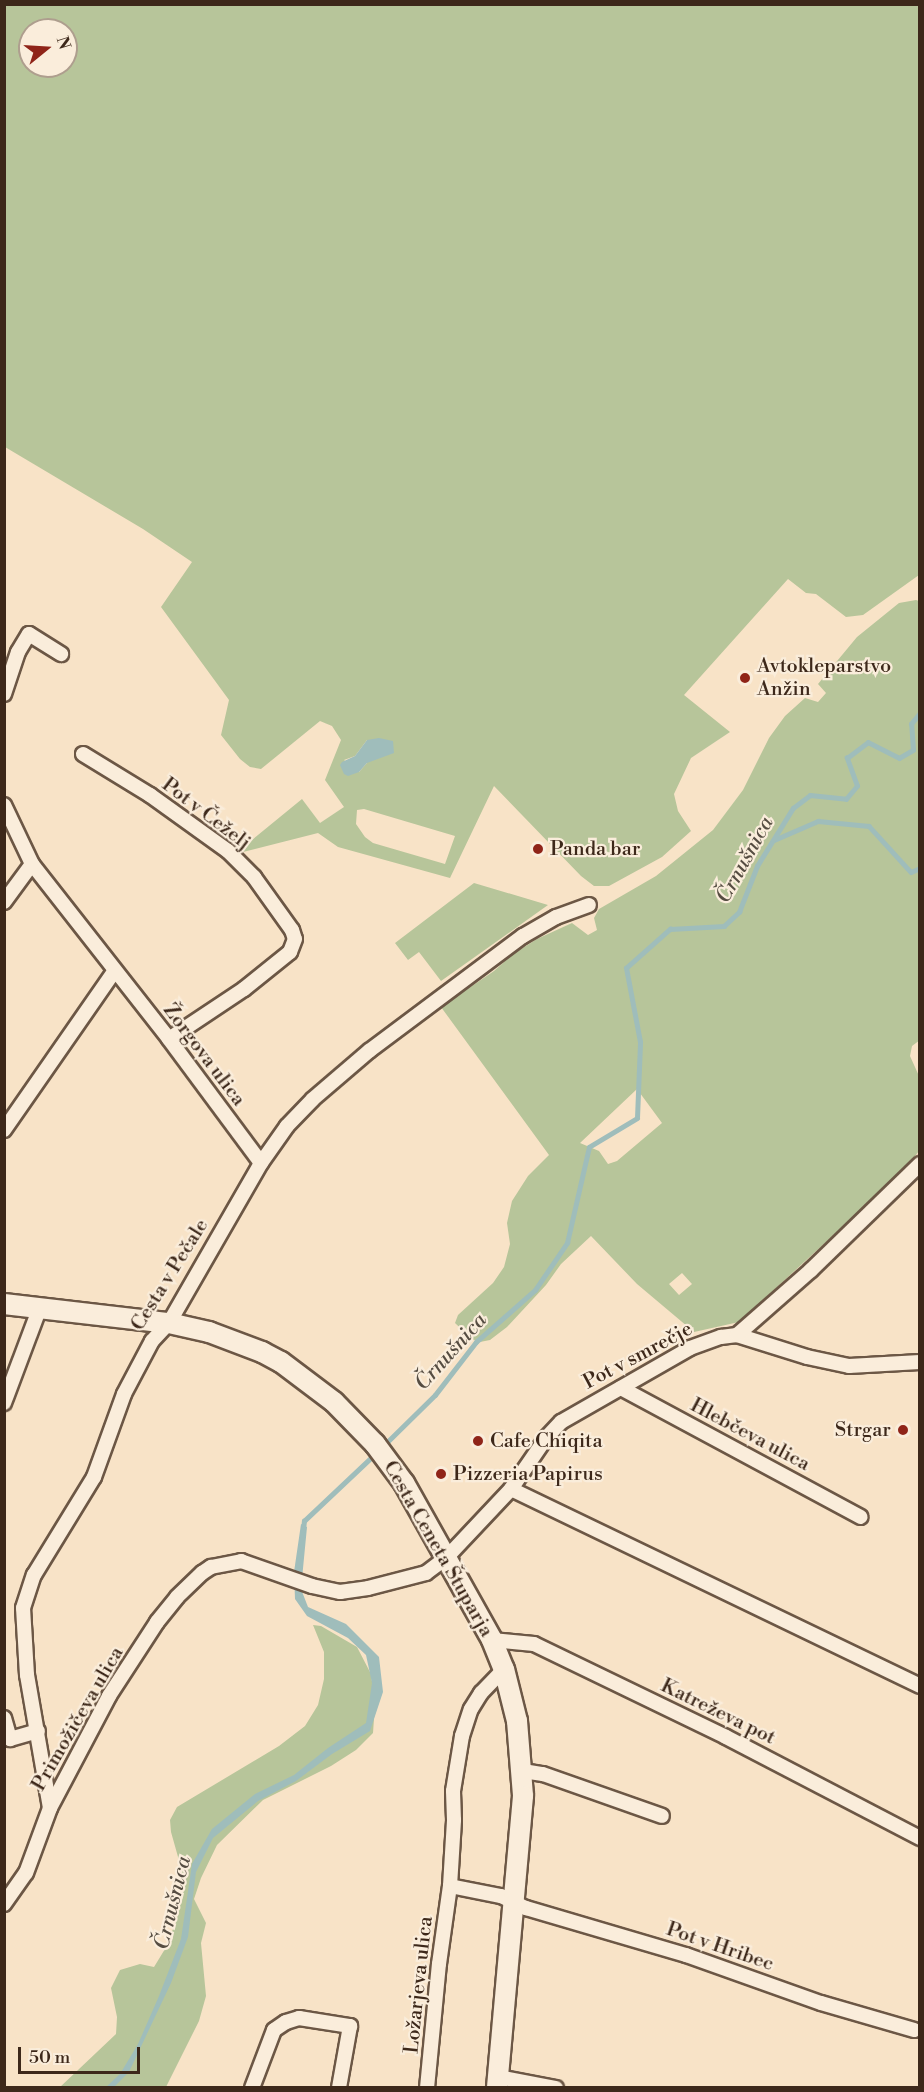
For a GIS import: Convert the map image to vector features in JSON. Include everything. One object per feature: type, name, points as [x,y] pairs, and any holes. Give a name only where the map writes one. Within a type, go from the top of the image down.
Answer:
[{"type":"street","points":[[4,694],[18,652],[29,634],[61,654]]},
{"type":"street","name":"Pot v Čeželj","points":[[83,754],[150,795],[228,851],[254,878],[292,930],[295,939],[290,952],[280,960],[244,988],[169,1039]]},
{"type":"street","name":"Žorgova ulica","points":[[4,805],[32,864],[114,972],[169,1039],[261,1163]]},
{"type":"street","points":[[4,902],[32,864]]},
{"type":"street","name":"Cesta v Pečale","points":[[50,1809],[27,1675],[23,1608],[34,1575],[94,1477],[124,1394],[152,1341],[169,1323],[261,1163],[288,1126],[313,1099],[369,1051],[523,936],[556,917],[589,905]]},
{"type":"street","points":[[4,1130],[114,972]]},
{"type":"street","points":[[920,1164],[811,1270],[738,1335],[807,1358],[849,1366],[920,1362]]},
{"type":"street","name":"Cesta Ceneta Štuparja","points":[[4,1304],[169,1323],[237,1342],[281,1362],[334,1402],[379,1449],[404,1483],[492,1640],[504,1669],[517,1721],[523,1771],[523,1796],[498,2082]]},
{"type":"street","points":[[4,1403],[40,1307]]},
{"type":"street","name":"Pot v smrečje","points":[[447,1557],[511,1489],[546,1438],[561,1422],[690,1348],[721,1336],[738,1335]]},
{"type":"street","name":"Hlebčeva ulica","points":[[621,1388],[861,1517]]},
{"type":"street","points":[[511,1489],[920,1686]]},
{"type":"street","name":"Primožičeva ulica","points":[[4,1904],[26,1873],[50,1809],[109,1696],[157,1622],[177,1597],[202,1573],[211,1567],[241,1561],[254,1563],[328,1590],[352,1591],[410,1579],[438,1566],[447,1557]]},
{"type":"street","name":"Katreževa pot","points":[[492,1640],[534,1644],[726,1737],[920,1838]]},
{"type":"street","points":[[450,1886],[454,1820],[453,1791],[462,1736],[471,1709],[481,1693],[504,1669]]},
{"type":"street","points":[[4,1718],[10,1739],[38,1731]]},
{"type":"street","points":[[523,1771],[543,1774],[662,1816]]},
{"type":"street","name":"Pot v Hribec","points":[[450,1886],[488,1892],[526,1908],[686,1955],[821,2003],[914,2030]]},
{"type":"street","name":"Ložarjeva ulica","points":[[427,2088],[438,1964],[450,1886]]},
{"type":"street","points":[[252,2088],[274,2030],[286,2022],[299,2018],[350,2026],[339,2088]]},
{"type":"street","points":[[498,2082],[556,2088]]},
{"type":"green space","points":[[4,5],[919,5],[919,575],[863,615],[846,617],[816,594],[806,593],[788,579],[684,695],[730,732],[691,758],[674,794],[678,811],[691,831],[662,857],[609,886],[594,886],[581,876],[494,786],[450,878],[338,847],[318,833],[243,852],[252,840],[302,799],[320,823],[344,807],[325,780],[341,740],[332,726],[320,721],[261,769],[250,767],[240,759],[221,735],[229,700],[161,607],[192,562],[143,529],[5,447]],"holes":[[[367,740],[367,763],[359,772],[344,760],[355,756]],[[364,809],[455,836],[445,864],[373,843],[365,837],[356,824],[357,810]]]},
{"type":"green space","points":[[919,601],[920,1040],[912,1046],[910,1056],[919,1076],[919,1151],[902,1172],[739,1322],[694,1332],[637,1284],[591,1236],[561,1264],[546,1285],[507,1327],[490,1340],[480,1342],[472,1339],[455,1323],[458,1315],[493,1283],[504,1267],[510,1244],[507,1223],[512,1201],[528,1176],[549,1155],[441,1007],[537,939],[572,923],[588,935],[597,930],[594,918],[599,909],[656,876],[713,830],[743,790],[769,738],[785,716],[805,698],[818,702],[826,693],[818,684],[857,637],[899,603]],"holes":[[[637,1089],[662,1123],[617,1161],[608,1164],[599,1151],[580,1143]],[[682,1273],[692,1284],[679,1295],[669,1284]]]},
{"type":"green space","points":[[474,883],[548,905],[441,981],[419,952],[408,960],[395,943]]},
{"type":"green space","points":[[313,1625],[321,1626],[357,1647],[371,1674],[375,1704],[373,1733],[356,1750],[331,1766],[263,1800],[217,1845],[194,1899],[206,1923],[201,1943],[206,1996],[199,2021],[166,2087],[59,2088],[116,2034],[117,2017],[111,1988],[120,1970],[140,1964],[154,1967],[165,1949],[177,1919],[182,1871],[170,1820],[177,1807],[279,1746],[305,1726],[318,1705],[324,1679],[324,1652]]},
{"type":"water","points":[[379,738],[393,741],[394,753],[367,763],[359,772],[348,776],[344,774],[340,765],[342,762],[355,756],[367,740]]},
{"type":"water","name":"Črnušnica","points":[[301,1524],[307,1527],[301,1589],[308,1607],[346,1624],[379,1657],[383,1692],[370,1731],[332,1754],[296,1781],[258,1801],[213,1838],[196,1872],[188,1937],[171,1983],[129,2072],[114,2087],[105,2088],[120,2074],[138,2044],[159,1996],[181,1939],[192,1864],[212,1829],[255,1794],[294,1775],[328,1748],[366,1723],[372,1683],[366,1655],[348,1638],[307,1616],[295,1599],[294,1572]]},
{"type":"waterway","name":"Črnušnica","points":[[382,1447],[435,1395],[476,1342],[535,1290],[567,1243],[589,1147],[637,1118],[640,1042],[626,968],[670,929],[724,926],[739,912],[757,866],[793,808],[810,795],[846,799],[857,786],[847,758],[868,742],[899,758],[913,750],[911,724],[920,713]]},
{"type":"waterway","points":[[774,840],[818,821],[869,826],[911,872],[920,868]]},
{"type":"waterway","name":"Črnušnica","points":[[303,1530],[304,1521],[376,1453]]},
{"type":"place","name":"Avtokleparstvo Anžin","points":[[745,678]]},
{"type":"place","name":"Panda bar","points":[[538,849]]},
{"type":"place","name":"Strgar","points":[[903,1430]]},
{"type":"place","name":"Cafe Chiqita","points":[[478,1441]]},
{"type":"place","name":"Pizzeria Papirus","points":[[441,1474]]}]
